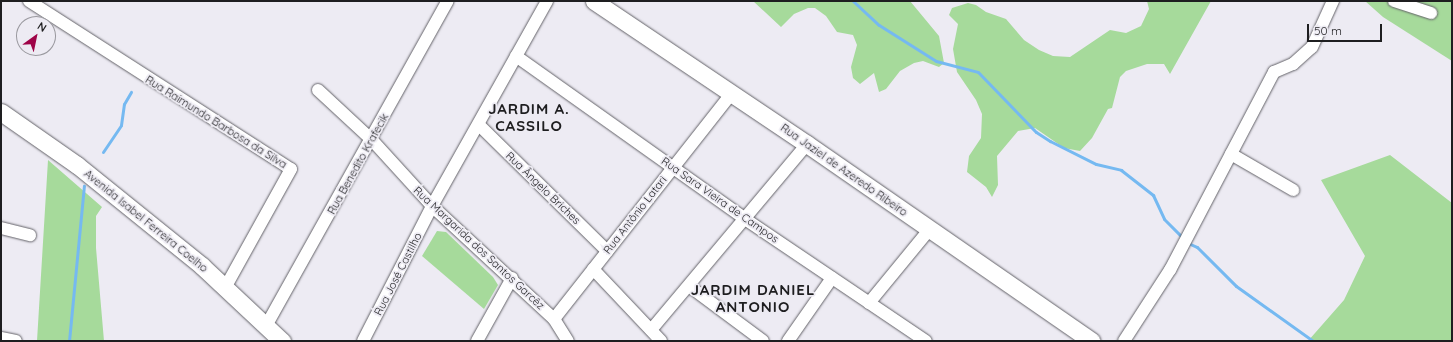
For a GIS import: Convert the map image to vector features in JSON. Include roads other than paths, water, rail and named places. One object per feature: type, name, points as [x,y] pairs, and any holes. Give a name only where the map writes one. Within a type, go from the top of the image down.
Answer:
[{"type":"street","name":"Rua Raimundo Barbosa da Silva","points":[[28,1],[291,169],[225,288]]},
{"type":"street","name":"Rua Benedito Krafecik","points":[[266,326],[372,140],[448,1]]},
{"type":"street","name":"Rua José Castilho","points":[[363,341],[432,206],[479,125],[547,1]]},
{"type":"street","name":"Rua Jaziel de Azeredo Ribeiro","points":[[594,1],[807,144],[929,230],[1092,341]]},
{"type":"street","points":[[1124,341],[1156,294],[1274,72],[1293,64],[1312,47],[1333,1]]},
{"type":"street","points":[[1394,1],[1431,13]]},
{"type":"street","name":"Rua Sara Vieira de Campos","points":[[516,56],[745,219],[926,341]]},
{"type":"street","name":"Rua Margarida dos Santos Garcêz","points":[[318,90],[372,140],[432,206],[512,278],[554,319],[568,341]]},
{"type":"street","name":"Rua Antônio Latari","points":[[554,319],[732,94]]},
{"type":"street","name":"Avenida Isabel Ferreira Coelho","points":[[1,112],[78,165],[225,288],[282,341]]},
{"type":"street","name":"Rua Ângelo Briches","points":[[479,125],[607,251]]},
{"type":"street","points":[[651,330],[807,144]]},
{"type":"street","points":[[1231,154],[1293,190]]},
{"type":"street","points":[[1,228],[30,235]]},
{"type":"street","points":[[870,303],[929,230]]},
{"type":"street","points":[[593,269],[661,341]]},
{"type":"street","points":[[478,341],[512,278]]},
{"type":"street","points":[[788,341],[832,278]]},
{"type":"street","points":[[688,286],[763,341]]},
{"type":"street","points":[[1,338],[16,341]]},
{"type":"waterway","points":[[853,1],[879,25],[936,61],[978,72],[1036,132],[1050,141],[1096,164],[1121,170],[1153,195],[1164,219],[1183,238]]},
{"type":"waterway","points":[[103,152],[121,125],[124,104],[131,92]]},
{"type":"waterway","points":[[69,341],[84,186]]},
{"type":"waterway","points":[[1188,243],[1197,247],[1236,286],[1313,341]]},
{"type":"district","name":"JARDIM A. CASSILO","points":[[529,116]]},
{"type":"district","name":"JARDIM DANIEL ANTONIO","points":[[753,298]]}]
